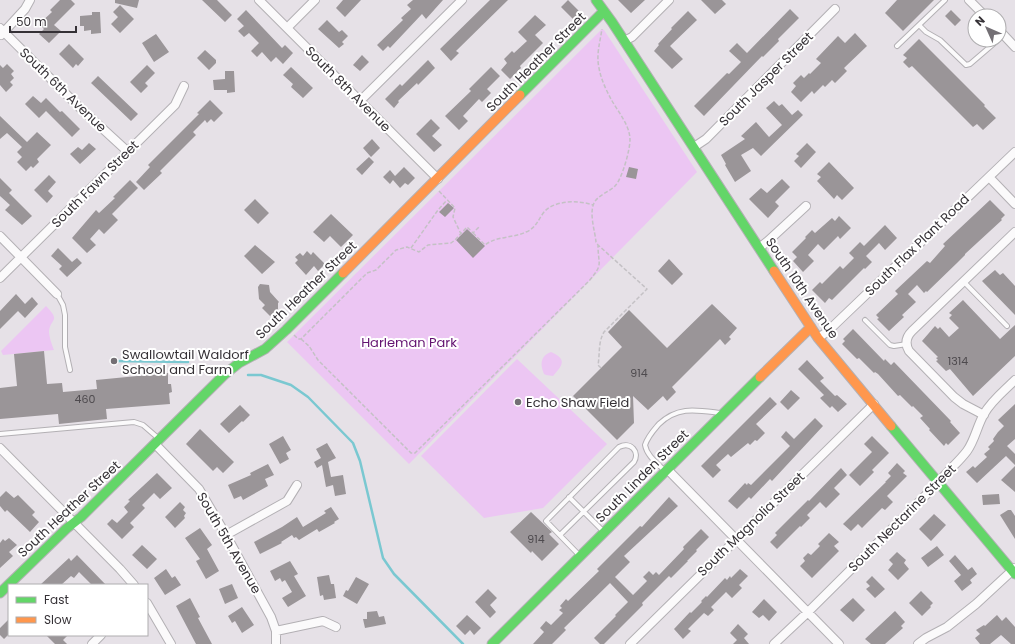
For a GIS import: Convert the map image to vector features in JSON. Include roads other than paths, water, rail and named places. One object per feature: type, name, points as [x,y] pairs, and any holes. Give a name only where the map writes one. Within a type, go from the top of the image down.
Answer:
[{"type":"street","points":[[1,32],[25,9],[30,0]]},
{"type":"street","name":"South 8th Avenue","points":[[259,0],[360,101],[435,182]]},
{"type":"street","points":[[287,28],[316,0]]},
{"type":"street","points":[[360,101],[462,0]]},
{"type":"street","name":"South 10th Avenue","points":[[596,0],[694,147],[818,338],[938,483],[1014,571]]},
{"type":"street","points":[[624,41],[632,37],[669,0]]},
{"type":"street","points":[[969,0],[977,8]]},
{"type":"street","name":"South Jasper Street","points":[[694,147],[706,139],[835,10]]},
{"type":"street","name":"South Heather Street","points":[[10,584],[158,442],[224,375],[239,363],[265,349],[286,330],[604,11]]},
{"type":"street","name":"South 6th Avenue","points":[[1,32],[127,151]]},
{"type":"street","name":"South Fawn Street","points":[[0,278],[175,104],[184,86]]},
{"type":"street","name":"South Flax Plant Road","points":[[818,338],[832,327],[1015,152]]},
{"type":"street","points":[[989,177],[1015,204]]},
{"type":"street","points":[[759,248],[768,242],[806,206]]},
{"type":"street","points":[[984,415],[963,404],[954,397],[910,352],[906,344],[909,334],[1015,232]]},
{"type":"street","points":[[0,236],[57,294]]},
{"type":"street","name":"South Linden Street","points":[[492,644],[811,326]]},
{"type":"street","name":"South Nectarine Street","points":[[774,644],[938,483],[967,451],[991,403],[1015,380]]},
{"type":"street","name":"South Magnolia Street","points":[[630,644],[874,404]]},
{"type":"street","name":"South 5th Avenue","points":[[158,442],[199,489],[271,617],[276,631]]},
{"type":"street","points":[[0,448],[133,584]]},
{"type":"street","points":[[666,470],[839,644]]},
{"type":"street","points":[[226,535],[287,501],[297,485]]},
{"type":"street","points":[[918,644],[947,627],[1014,571]]},
{"type":"street","name":"South Heather Street","points":[[0,593],[8,585]]},
{"type":"street","points":[[148,605],[171,644]]},
{"type":"street","points":[[276,644],[276,631],[323,621],[336,627]]},
{"type":"street","points":[[92,644],[100,636]]},
{"type":"lane","points":[[897,46],[945,0]]},
{"type":"lane","points":[[920,25],[926,32],[940,40],[966,65],[970,64],[987,48]]},
{"type":"lane","points":[[963,282],[1007,326]]},
{"type":"lane","points":[[57,294],[63,305],[65,315],[65,347],[70,370]]},
{"type":"lane","points":[[865,320],[890,345],[894,346],[906,344]]},
{"type":"lane","points":[[666,470],[648,454],[645,445],[649,435],[660,423],[675,412],[702,411],[723,413]]},
{"type":"lane","points":[[0,434],[134,422],[143,425],[158,442]]},
{"type":"lane","points":[[560,535],[634,462],[636,456],[632,447],[626,445],[620,447],[546,521],[580,556]]},
{"type":"lane","points":[[569,497],[604,532]]},
{"type":"waterway","points":[[115,361],[188,362]]},
{"type":"waterway","points":[[248,375],[261,375],[291,385],[308,397],[353,443],[360,461],[383,558],[394,574],[463,644]]},
{"type":"place","name":"Swallowtail Waldorf School and Farm","points":[[114,361]]},
{"type":"place","name":"Echo Shaw Field","points":[[518,402]]},
{"type":"park label","name":"Harleman Park","points":[[409,342]]}]
